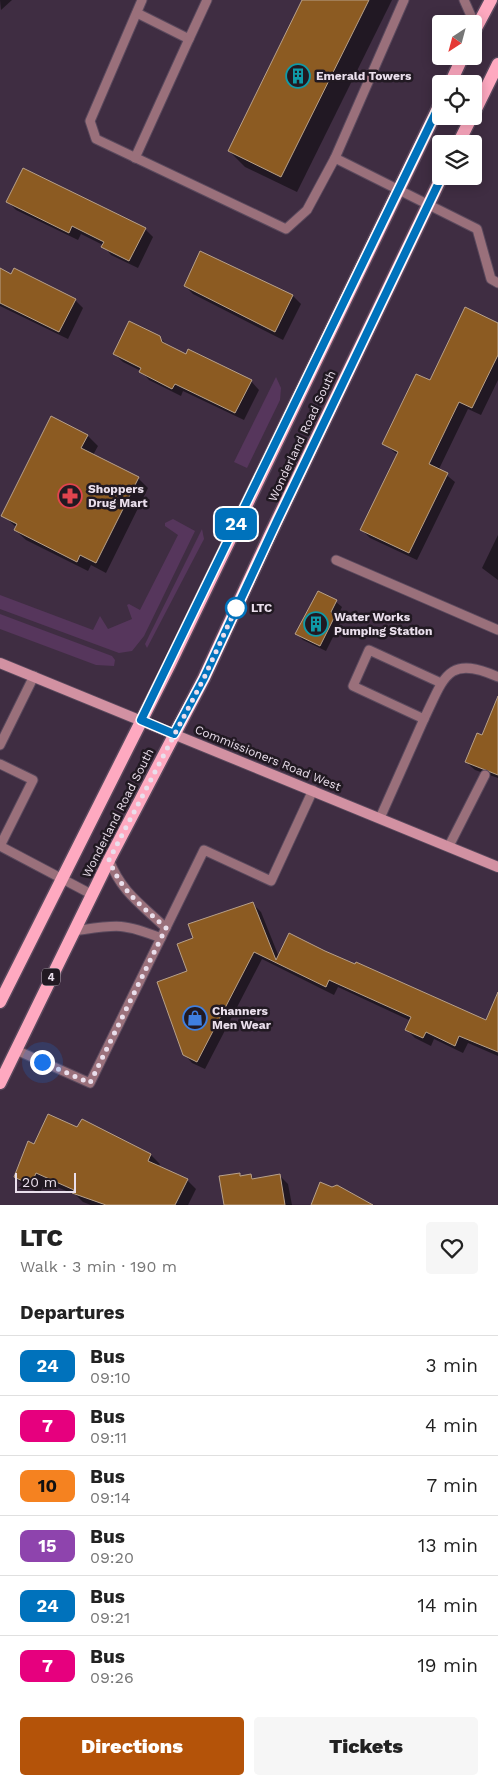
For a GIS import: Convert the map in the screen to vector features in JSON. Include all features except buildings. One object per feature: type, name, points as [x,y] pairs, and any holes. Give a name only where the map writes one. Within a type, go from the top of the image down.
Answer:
[{"type":"main road","points":[[482,15],[490,0]]},
{"type":"main road","points":[[482,97],[498,64]]},
{"type":"main road","name":"Wonderland Road South","points":[[0,1002],[141,720],[432,121]]},
{"type":"main road","name":"Wonderland Road South","points":[[0,1083],[109,860],[204,678],[438,185]]},
{"type":"main road","name":"Commissioners Road West","points":[[0,663],[498,867]]},
{"type":"lane","points":[[142,0],[90,121],[96,139],[286,229],[307,210],[335,158],[404,0]]},
{"type":"lane","points":[[135,158],[206,0]]},
{"type":"lane","points":[[464,0],[470,15]]},
{"type":"lane","points":[[137,13],[189,38]]},
{"type":"lane","points":[[335,158],[399,192],[477,229],[491,279],[498,283]]},
{"type":"lane","points":[[336,560],[498,630]]},
{"type":"lane","points":[[424,718],[354,686],[369,650],[441,683]]},
{"type":"lane","points":[[380,818],[441,683],[453,670],[464,667],[475,667],[498,677]]},
{"type":"lane","points":[[1,742],[34,676]]},
{"type":"lane","points":[[0,764],[33,780],[0,846],[92,894]]},
{"type":"lane","points":[[448,846],[485,775]]},
{"type":"lane","points":[[16,1050],[90,1083],[204,850],[271,881],[312,790]]},
{"type":"lane","points":[[109,860],[117,880],[124,890],[166,928]]},
{"type":"lane","points":[[74,931],[112,924],[132,926],[161,938]]},
{"type":"shaded area","points":[[276,377],[281,388],[280,400],[247,468],[234,462]]},
{"type":"shaded area","points":[[173,519],[195,531],[144,636],[132,651],[119,653],[0,609],[0,595],[93,630],[100,616],[108,629],[132,619],[127,605],[129,604],[140,610],[178,535],[165,526],[165,523]]},
{"type":"shaded area","points":[[202,529],[204,539],[147,648],[145,644]]},
{"type":"shaded area","points":[[0,614],[112,656],[115,660],[114,666],[96,665],[0,629]]},
{"type":"bus line","name":"24","points":[[432,121],[170,664],[141,720],[174,734],[204,678],[438,185]]},
{"type":"place","name":"Emerald Towers","points":[[298,76]]},
{"type":"place","name":"Shoppers Drug Mart","points":[[70,496]]},
{"type":"place","name":"LTC","points":[[236,608]]},
{"type":"place","name":"Water Works Pumping Station","points":[[316,624]]},
{"type":"place","name":"Channers Men Wear","points":[[195,1018]]},
{"type":"route","points":[[42,1062],[90,1083],[166,928],[124,890],[117,880],[109,860],[148,781],[204,678],[236,608]]}]
